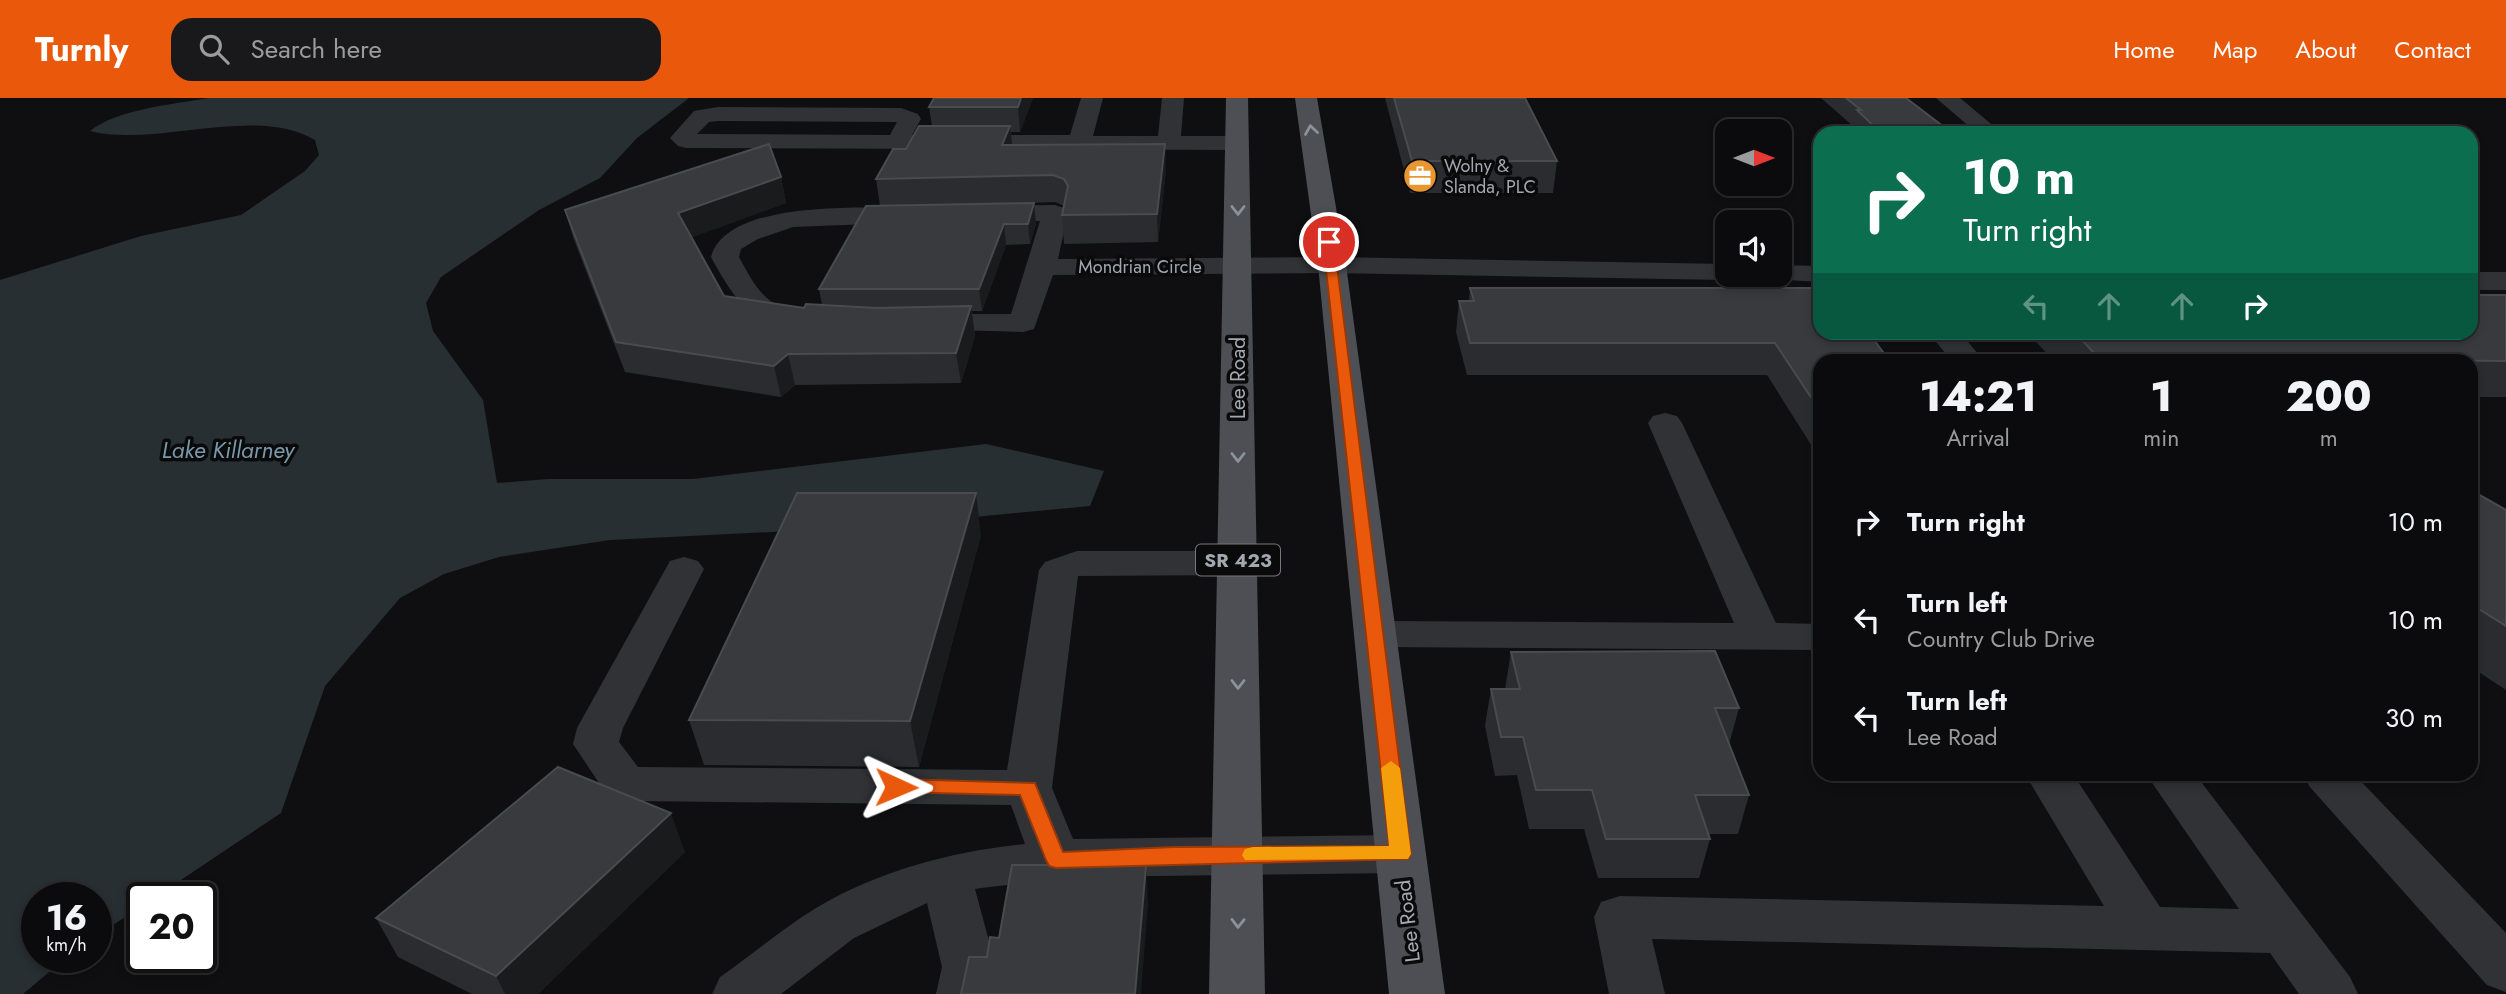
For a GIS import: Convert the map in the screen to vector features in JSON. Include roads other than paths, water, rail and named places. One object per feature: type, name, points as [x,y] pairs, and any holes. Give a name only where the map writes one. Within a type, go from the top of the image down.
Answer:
[{"type":"main road","name":"Lee Road","points":[[1237,98],[1237,994]]},
{"type":"main road","name":"Lee Road","points":[[1307,98],[1332,265],[1417,994]]},
{"type":"street","points":[[1079,143],[1092,98]]},
{"type":"street","points":[[1168,143],[1173,98]]},
{"type":"street","points":[[1947,98],[1982,126]]},
{"type":"street","points":[[897,142],[910,119],[901,114],[718,114],[702,116],[681,138],[686,141],[1079,143],[1237,143]]},
{"type":"street","points":[[818,323],[777,318],[751,303],[725,257],[728,245],[741,236],[774,222],[797,219],[1055,214],[1042,267],[1023,323],[900,323]]},
{"type":"street","name":"Mondrian Circle","points":[[1042,267],[1332,265],[1715,272]]},
{"type":"street","points":[[1792,273],[1813,274]]},
{"type":"street","points":[[2478,281],[2506,281]]},
{"type":"street","points":[[1950,340],[1962,354]]},
{"type":"street","points":[[1665,423],[1761,636]]},
{"type":"street","points":[[1056,860],[1028,788],[1059,570],[1077,563],[1238,563]]},
{"type":"street","points":[[684,569],[600,728],[596,744],[622,780],[634,783],[1028,788]]},
{"type":"street","points":[[1375,634],[1813,637]]},
{"type":"street","points":[[2053,781],[2145,928]]},
{"type":"street","points":[[2175,781],[2330,994]]},
{"type":"street","points":[[2332,781],[2506,969]]},
{"type":"street","points":[[740,994],[835,923],[906,888],[981,868],[1056,860],[1401,854]]},
{"type":"street","points":[[946,878],[969,967],[964,994]]},
{"type":"street","points":[[1637,994],[1620,917],[2285,932]]},
{"type":"water","name":"Lake Killarney","points":[[209,98],[689,98],[637,138],[600,178],[539,210],[441,277],[426,303],[433,331],[483,400],[497,483],[548,479],[693,479],[986,444],[1104,471],[1090,506],[870,527],[610,540],[499,557],[444,574],[400,598],[325,686],[281,813],[178,882],[126,882],[126,916],[112,926],[112,882],[21,882],[21,973],[48,973],[23,994],[0,994],[0,280],[141,236],[241,215],[305,171],[319,155],[315,140],[291,130],[264,126],[235,126],[144,135],[90,131],[115,117]]},
{"type":"place","name":"Wolny & Slanda, PLC","points":[[1420,176]]}]
